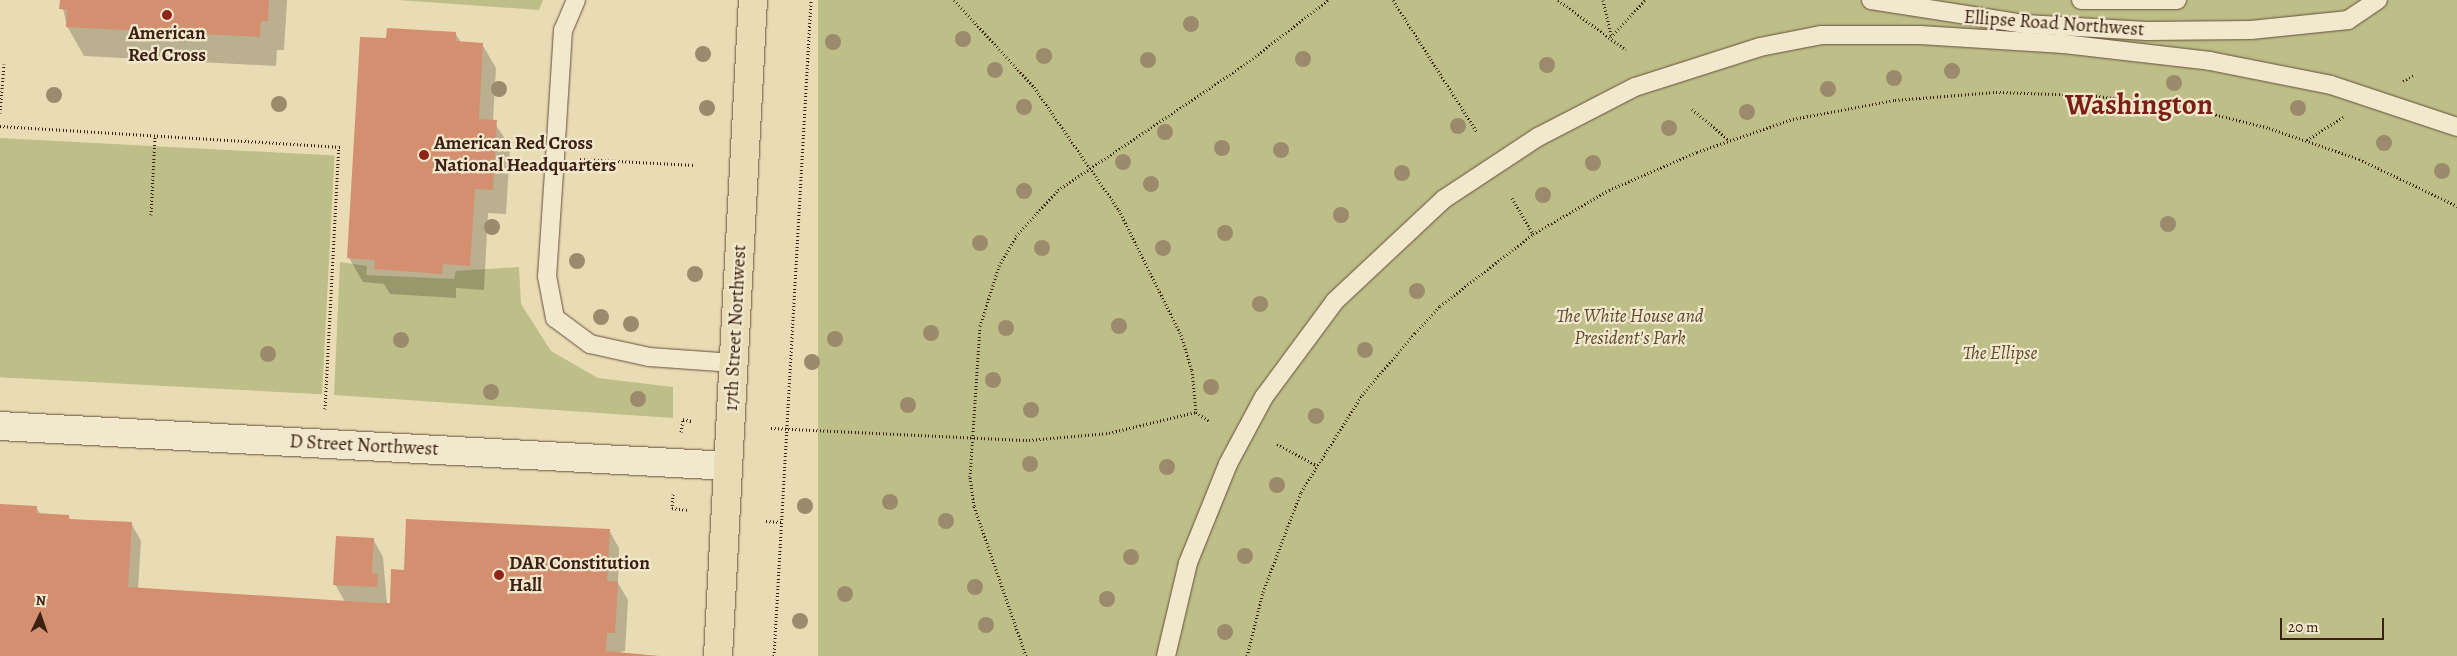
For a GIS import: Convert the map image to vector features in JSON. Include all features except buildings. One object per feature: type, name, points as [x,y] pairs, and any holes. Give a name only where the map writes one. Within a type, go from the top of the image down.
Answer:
[{"type":"main road","name":"17th Street Northwest","points":[[718,656],[753,0]]},
{"type":"street","name":"D Street Northwest","points":[[0,426],[728,466]]},
{"type":"lane","points":[[576,0],[563,30],[547,276],[555,318],[590,344],[649,357],[734,363]]},
{"type":"lane","points":[[1871,0],[2016,23],[2146,31],[2251,30],[2348,20],[2378,0]]},
{"type":"lane","points":[[2081,0],[2177,0]]},
{"type":"lane","name":"Ellipse Road Northwest","points":[[1166,656],[1188,563],[1228,464],[1264,397],[1335,301],[1444,199],[1538,137],[1635,87],[1710,60],[1812,37],[1920,35],[2064,44],[2210,61],[2331,85],[2457,127]]},
{"type":"path","points":[[774,656],[811,0]]},
{"type":"path","points":[[954,0],[1034,86],[1093,166],[1165,295],[1192,370],[1196,412]]},
{"type":"path","points":[[1026,656],[974,506],[972,439],[980,326],[999,266],[1036,212],[1093,166],[1244,65],[1328,0]]},
{"type":"path","points":[[1394,0],[1477,132]]},
{"type":"path","points":[[1558,0],[1611,36],[1626,50]]},
{"type":"path","points":[[1603,0],[1611,36]]},
{"type":"path","points":[[1611,36],[1645,0]]},
{"type":"path","points":[[0,113],[4,64]]},
{"type":"path","points":[[1248,656],[1276,556],[1316,465],[1362,395],[1421,326],[1440,306],[1533,234],[1609,190],[1729,140],[1846,108],[1996,92],[2089,95],[2185,107],[2307,140],[2359,159],[2457,206]]},
{"type":"path","points":[[1692,109],[1729,140]]},
{"type":"path","points":[[2307,140],[2352,112]]},
{"type":"path","points":[[0,126],[340,146],[326,409]]},
{"type":"path","points":[[151,215],[155,136]]},
{"type":"path","points":[[555,157],[694,165]]},
{"type":"path","points":[[1512,198],[1533,234]]},
{"type":"path","points":[[771,428],[972,439],[1070,439],[1196,412],[1210,421]]},
{"type":"path","points":[[681,433],[683,420],[692,420]]},
{"type":"path","points":[[1277,444],[1316,465]]},
{"type":"path","points":[[674,493],[672,508],[687,510]]},
{"type":"path","points":[[766,521],[781,522]]},
{"type":"green space","points":[[398,0],[543,0],[539,10]]},
{"type":"green space","name":"The White House and President's Park","points":[[818,0],[2457,0],[2457,656],[818,656]]},
{"type":"green space","points":[[0,138],[335,156],[322,394],[0,377]]},
{"type":"green space","points":[[340,262],[367,266],[366,275],[454,279],[456,271],[519,267],[521,304],[551,351],[598,378],[673,387],[673,418],[334,395]]},
{"type":"place","name":"American Red Cross","points":[[167,15]]},
{"type":"place","name":"American Red Cross National Headquarters","points":[[424,155]]},
{"type":"place","name":"DAR Constitution Hall","points":[[499,575]]},
{"type":"district","name":"Washington","points":[[2139,105]]},
{"type":"park label","name":"The Ellipse","points":[[2000,354]]}]
